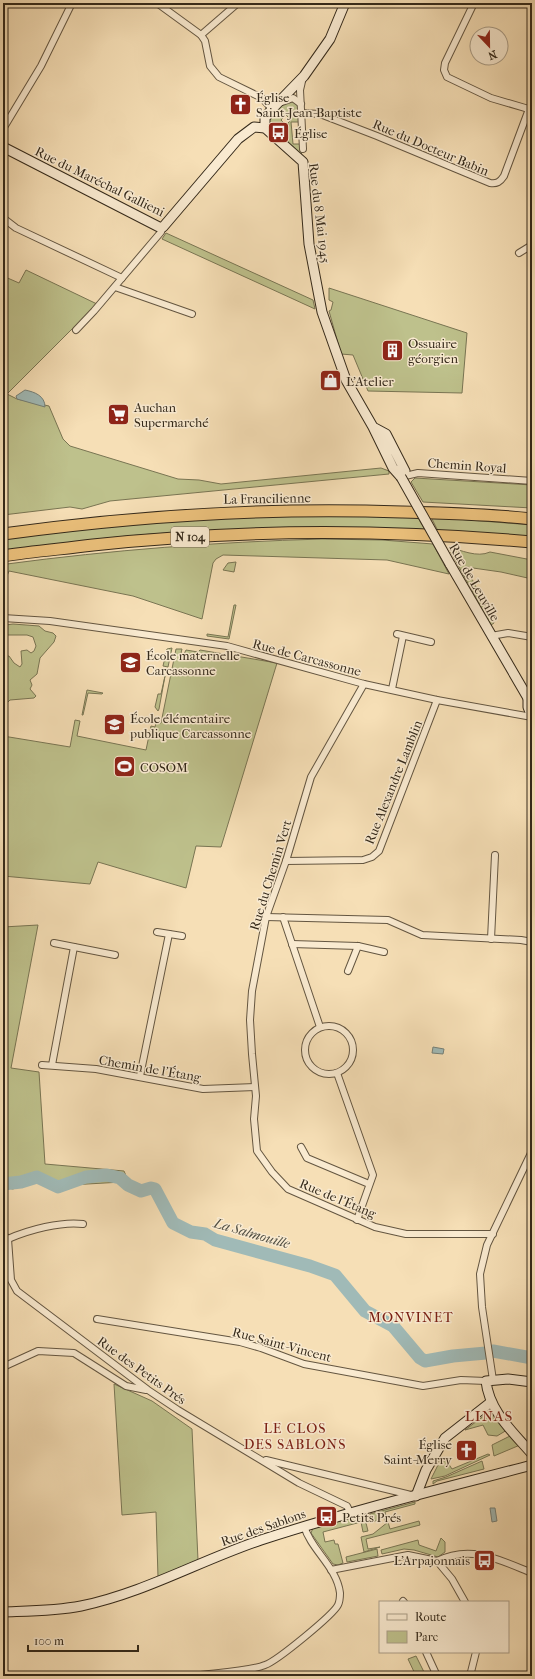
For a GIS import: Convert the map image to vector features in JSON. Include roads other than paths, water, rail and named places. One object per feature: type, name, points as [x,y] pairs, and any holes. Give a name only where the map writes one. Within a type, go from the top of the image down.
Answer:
[{"type":"highway","name":"La Francilienne","points":[[3,534],[107,521],[249,511],[380,511],[532,519]]},
{"type":"highway","points":[[510,517],[532,516]]},
{"type":"highway","name":"N 104","points":[[3,556],[151,539],[250,534],[377,533],[532,542]]},
{"type":"highway","points":[[505,540],[532,550]]},
{"type":"street","points":[[3,129],[41,66],[72,3]]},
{"type":"street","points":[[157,3],[201,35],[205,41],[210,66],[219,77],[262,98],[272,110]]},
{"type":"street","points":[[201,35],[238,3]]},
{"type":"street","points":[[265,128],[265,118],[304,76],[330,40],[346,3]]},
{"type":"street","points":[[474,3],[444,63],[444,70],[447,76],[492,98],[531,110]]},
{"type":"street","name":"Rue du 8 Mai 1945","points":[[303,149],[300,90],[304,76]]},
{"type":"street","points":[[272,110],[290,98],[296,99],[301,104]]},
{"type":"street","name":"Rue du Docteur Babin","points":[[302,113],[320,114],[490,183],[496,184],[501,181],[504,176],[531,110]]},
{"type":"street","name":"Rue du Maréchal Gallieni","points":[[3,147],[159,227],[163,227],[238,139],[254,127],[265,128]]},
{"type":"street","name":"Rue du 8 Mai 1945","points":[[265,128],[300,158],[304,166],[310,244],[322,312],[346,380],[373,427],[393,468],[401,477]]},
{"type":"street","points":[[3,218],[16,228],[122,278]]},
{"type":"street","points":[[76,330],[94,312],[161,232],[163,227]]},
{"type":"street","points":[[519,253],[532,245]]},
{"type":"street","points":[[115,287],[192,314]]},
{"type":"street","name":"Chemin Royal","points":[[401,477],[418,473],[532,481]]},
{"type":"street","name":"Rue de Leuville","points":[[401,477],[530,702],[528,707],[532,717]]},
{"type":"street","name":"Rue de Carcassonne","points":[[3,618],[50,621],[227,646],[364,684],[437,700],[532,717]]},
{"type":"street","points":[[491,636],[508,633],[532,637]]},
{"type":"street","points":[[392,689],[400,635],[431,642]]},
{"type":"street","name":"Rue du Chemin Vert","points":[[255,1087],[250,1020],[252,991],[266,917],[286,861],[311,777],[364,684]]},
{"type":"street","name":"Rue Alexandre Lamblin","points":[[286,861],[363,860],[372,857],[379,851],[437,700]]},
{"type":"street","points":[[491,939],[495,856]]},
{"type":"street","points":[[266,917],[388,920],[422,935],[532,942]]},
{"type":"street","points":[[282,917],[320,1028]]},
{"type":"street","points":[[157,932],[182,936]]},
{"type":"street","points":[[140,1076],[169,934]]},
{"type":"street","points":[[54,943],[114,955]]},
{"type":"street","points":[[292,944],[358,946],[384,952]]},
{"type":"street","points":[[348,972],[358,946]]},
{"type":"street","points":[[52,1065],[74,947]]},
{"type":"street","points":[[335,1026],[342,1030],[352,1042],[352,1057],[349,1064],[337,1073],[329,1075],[320,1073],[313,1069],[308,1063],[305,1055],[306,1042],[312,1032],[320,1028],[335,1026]]},
{"type":"street","name":"Chemin de l'Étang","points":[[42,1065],[140,1076],[203,1088],[255,1087]]},
{"type":"street","points":[[337,1073],[373,1175],[357,1220]]},
{"type":"street","name":"Rue de l'Étang","points":[[255,1087],[256,1096],[254,1119],[257,1151],[272,1172],[288,1189],[375,1227],[406,1234],[492,1234]]},
{"type":"street","points":[[302,1147],[307,1158],[369,1184]]},
{"type":"street","points":[[532,1151],[487,1245],[480,1274],[482,1307],[491,1362],[487,1392],[493,1408],[532,1454]]},
{"type":"street","points":[[3,1234],[8,1239],[18,1235],[72,1222],[83,1224]]},
{"type":"street","name":"Rue des Petits Prés","points":[[8,1239],[11,1280],[17,1290],[148,1390],[299,1483],[347,1506],[351,1514]]},
{"type":"street","name":"Rue Saint-Vincent","points":[[97,1320],[240,1342],[304,1364],[423,1386],[461,1380],[489,1380]]},
{"type":"street","points":[[3,1366],[38,1351],[74,1353],[126,1386],[148,1390]]},
{"type":"street","points":[[489,1380],[532,1382]]},
{"type":"street","points":[[416,1496],[426,1470],[445,1438],[491,1402]]},
{"type":"street","name":"Rue des Petits Prés","points":[[260,1459],[416,1496]]},
{"type":"street","name":"Rue des Sablons","points":[[3,1612],[82,1606],[160,1580],[242,1547],[304,1526],[532,1465]]},
{"type":"street","points":[[192,1676],[264,1666],[283,1654],[338,1606],[340,1592],[331,1570],[306,1535],[304,1526]]},
{"type":"street","points":[[331,1570],[408,1554],[437,1561],[458,1553],[473,1554],[498,1559],[532,1573]]},
{"type":"street","points":[[437,1561],[452,1579],[464,1601]]},
{"type":"street","points":[[426,1653],[437,1676]]},
{"type":"street","points":[[470,1676],[476,1653]]},
{"type":"water","points":[[25,390],[39,395],[45,403],[45,407],[17,399],[16,396]]},
{"type":"water","points":[[433,1047],[444,1049],[443,1054],[432,1053]]},
{"type":"water","points":[[490,1508],[495,1508],[497,1521],[492,1522]]},
{"type":"waterway","name":"La Salmouille","points":[[3,1184],[21,1182],[37,1177],[58,1187],[86,1177],[107,1175],[120,1178],[128,1185],[141,1191],[151,1188],[155,1189],[173,1223],[191,1232],[205,1234],[215,1240],[310,1266],[335,1275],[365,1311],[393,1326],[420,1358],[425,1361],[453,1356],[486,1353]]},
{"type":"waterway","name":"La Salmouille","points":[[493,1351],[532,1358]]},
{"type":"place","name":"Église Saint-Jean-Baptiste","points":[[240,104]]},
{"type":"place","name":"Église","points":[[279,133]]},
{"type":"place","name":"Ossuaire géorgien","points":[[392,350]]},
{"type":"place","name":"L’Atelier","points":[[330,381]]},
{"type":"place","name":"Auchan Supermarché","points":[[119,414]]},
{"type":"place","name":"École maternelle Carcassonne","points":[[130,662]]},
{"type":"place","name":"École élémentaire publique Carcassonne","points":[[115,725]]},
{"type":"place","name":"COSOM","points":[[124,767]]},
{"type":"place","name":"Église Saint-Merry","points":[[467,1451]]},
{"type":"place","name":"Petits Prés","points":[[326,1517]]},
{"type":"place","name":"L'Arpajonnais","points":[[485,1560]]},
{"type":"district","name":"MONVINET","points":[[411,1317]]},
{"type":"district","name":"LINAS","points":[[489,1416]]},
{"type":"district","name":"LE CLOS DES SABLONS","points":[[295,1436]]}]
